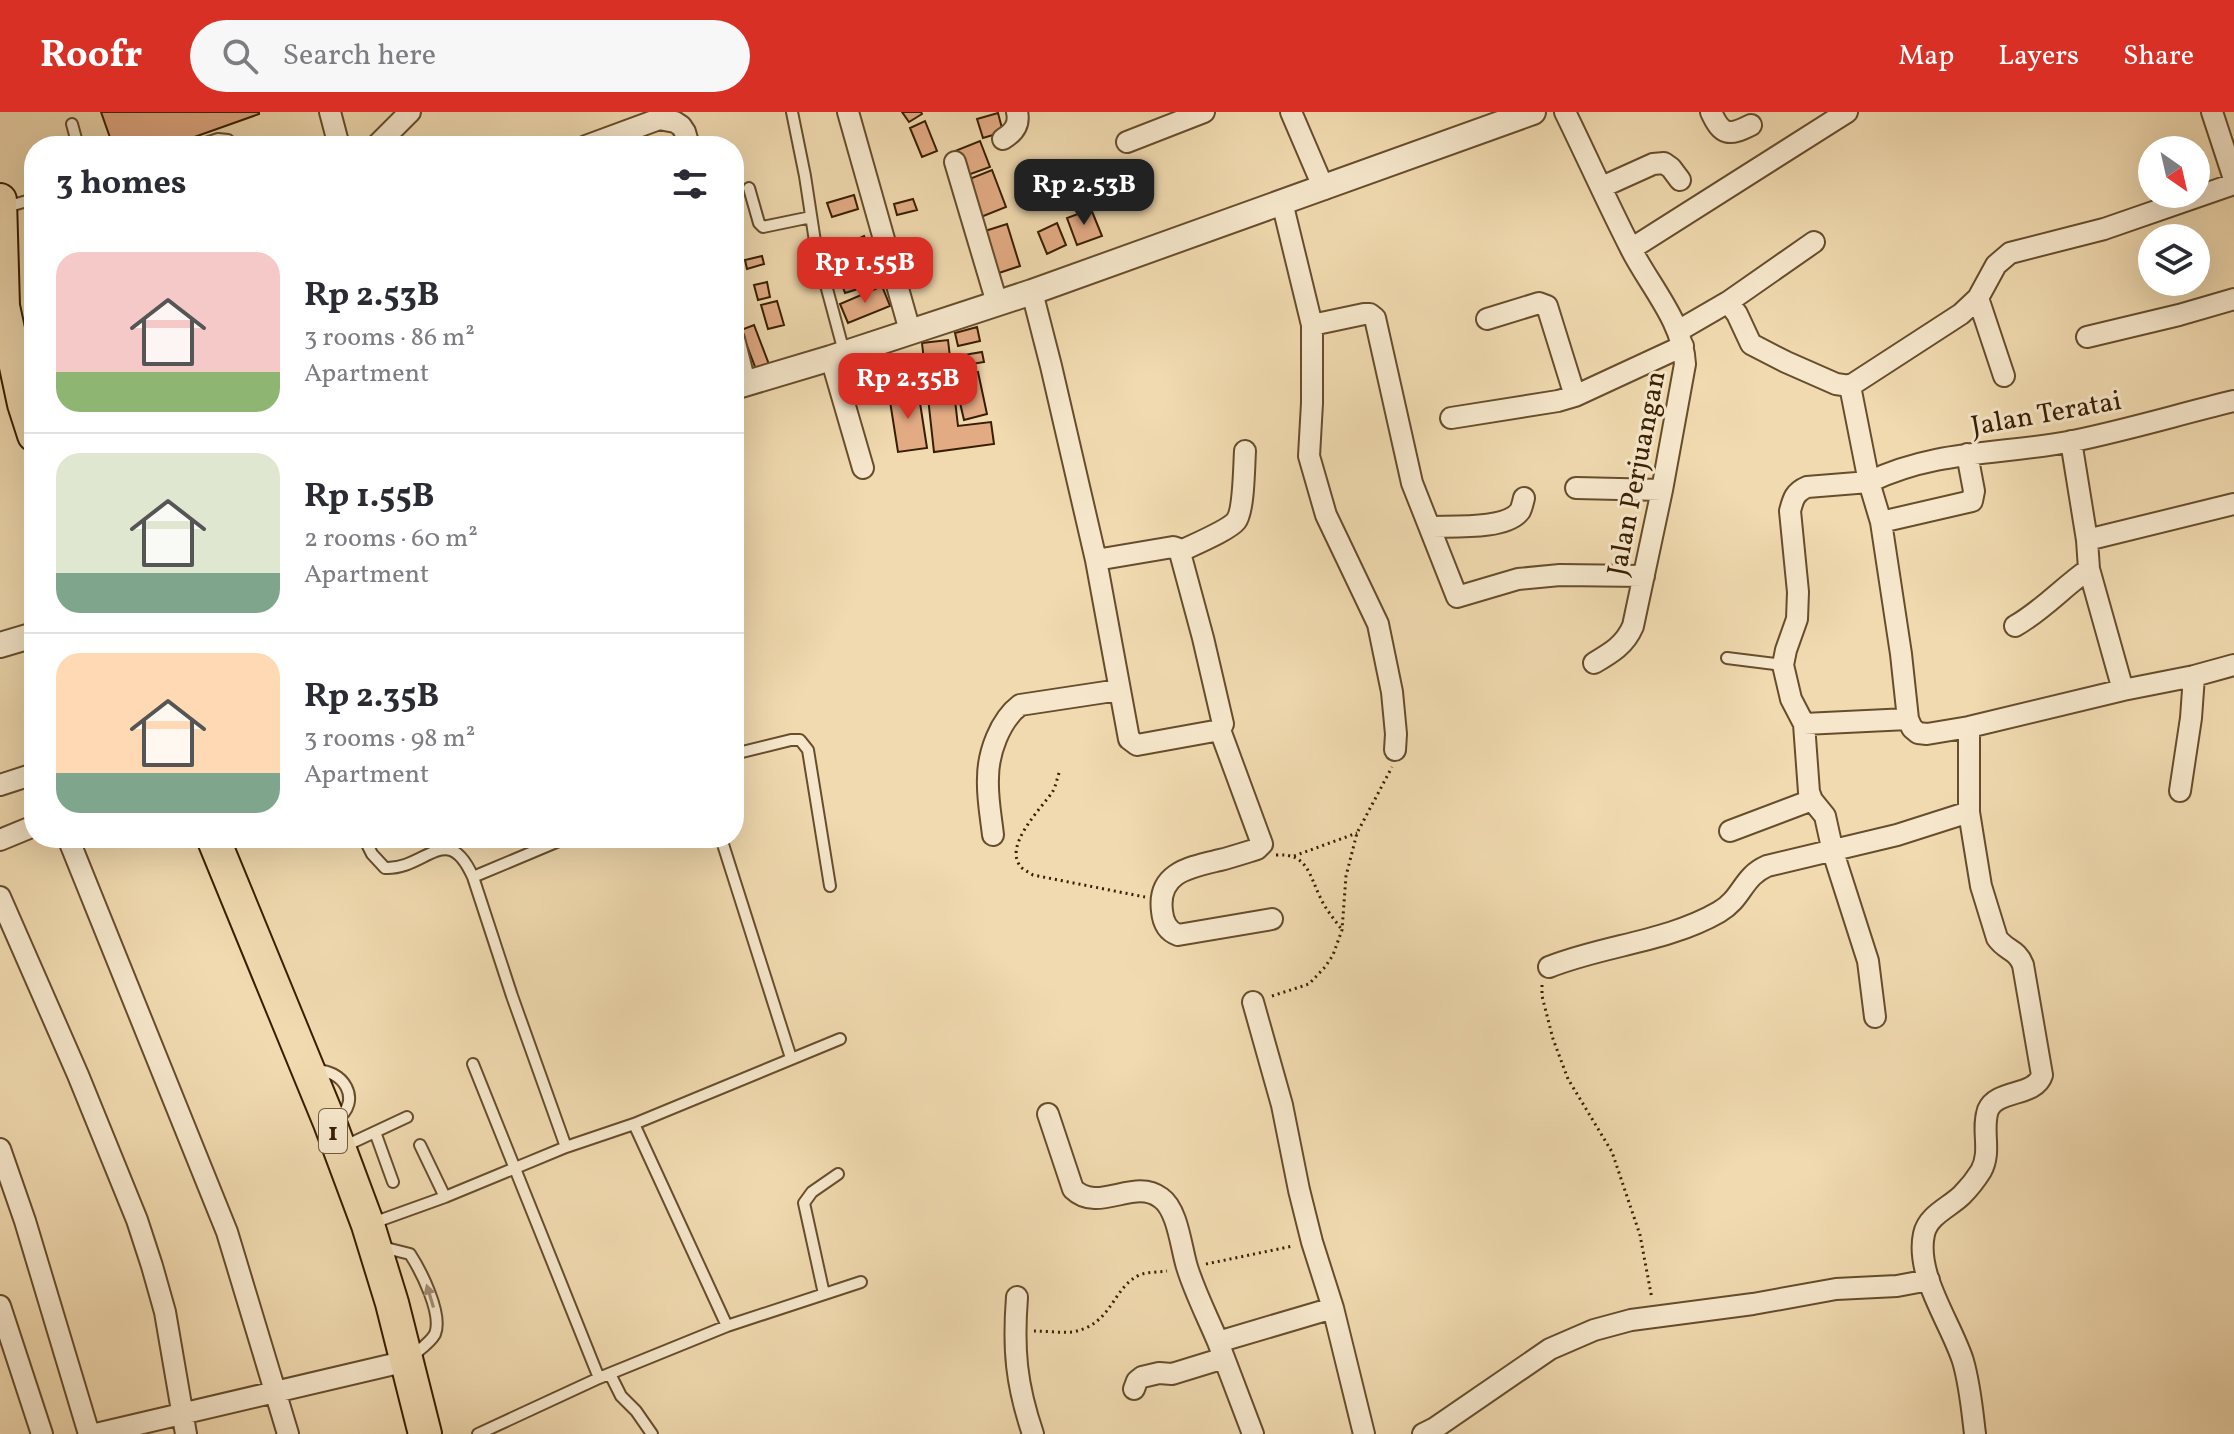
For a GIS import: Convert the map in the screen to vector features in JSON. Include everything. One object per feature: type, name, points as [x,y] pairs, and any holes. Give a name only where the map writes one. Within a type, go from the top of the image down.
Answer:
[{"type":"highway","points":[[0,200],[3,306],[24,373]]},
{"type":"highway","name":"1","points":[[217,848],[335,1136],[372,1235],[425,1434]]},
{"type":"street","points":[[330,112],[336,136]]},
{"type":"street","points":[[386,136],[410,112]]},
{"type":"street","points":[[848,112],[910,331]]},
{"type":"street","points":[[1003,139],[1017,126],[1017,112]]},
{"type":"street","points":[[1127,142],[1204,112]]},
{"type":"street","points":[[1291,112],[1324,189]]},
{"type":"street","points":[[744,384],[1032,292],[1530,112]]},
{"type":"street","points":[[1565,112],[1631,249],[1680,338]]},
{"type":"street","points":[[1711,112],[1720,128],[1727,133],[1736,133],[1751,125]]},
{"type":"street","points":[[1631,249],[1847,112]]},
{"type":"street","points":[[613,136],[659,119],[675,122],[686,136]]},
{"type":"street","points":[[1728,302],[1751,344],[1836,384],[1850,386],[1961,314],[1978,298],[1996,265],[2010,253],[2104,229],[2234,182],[2229,145],[2221,120]]},
{"type":"street","points":[[955,162],[997,303]]},
{"type":"street","points":[[1602,187],[1653,164],[1664,163],[1680,180]]},
{"type":"street","points":[[1282,202],[1312,325],[1309,456],[1326,515],[1378,624],[1392,692],[1395,750]]},
{"type":"street","points":[[1451,418],[1575,396],[1680,338],[1814,242]]},
{"type":"street","points":[[1032,292],[1096,560],[1129,739],[1133,744],[1220,730],[1223,724],[1181,551],[1173,547],[1096,560]]},
{"type":"street","points":[[1978,298],[2004,376]]},
{"type":"street","points":[[2087,337],[2234,299]]},
{"type":"street","points":[[1487,319],[1539,303],[1547,306],[1575,396]]},
{"type":"street","points":[[1312,325],[1364,314],[1375,318],[1412,483],[1457,597],[1518,579],[1560,575],[1644,576]]},
{"type":"street","name":"Jalan Perjuangan","points":[[1594,663],[1617,649],[1628,636],[1644,576],[1685,364],[1680,338]]},
{"type":"street","points":[[838,355],[863,468]]},
{"type":"street","points":[[1850,386],[1869,482],[1881,522],[1908,719],[1918,733],[1969,727],[2234,665]]},
{"type":"street","name":"Jalan Teratai","points":[[1783,665],[1797,619],[1798,592],[1790,511],[1798,491],[1807,487],[1869,482],[1912,464],[2071,441],[2234,401]]},
{"type":"street","points":[[2071,441],[2089,569],[2123,690]]},
{"type":"street","points":[[1181,551],[1236,521],[1240,512],[1245,451]]},
{"type":"street","points":[[1881,522],[1972,501],[1974,491],[1967,454]]},
{"type":"street","points":[[1576,488],[1662,490]]},
{"type":"street","points":[[1430,527],[1493,524],[1520,511],[1524,498]]},
{"type":"street","points":[[2087,540],[2234,504]]},
{"type":"street","points":[[2015,626],[2038,612],[2089,569]]},
{"type":"street","points":[[0,645],[24,638]]},
{"type":"street","points":[[1783,665],[1791,699],[1804,724],[1809,792],[1825,816],[1833,852],[1868,961],[1875,1017]]},
{"type":"street","points":[[2180,791],[2194,676]]},
{"type":"street","points":[[993,835],[989,768],[1008,714],[1020,705],[1119,690]]},
{"type":"street","points":[[1804,724],[1908,719]]},
{"type":"street","points":[[1969,727],[1969,812],[1981,886],[2002,945],[2015,952],[2023,965],[2042,1075],[2040,1082],[2034,1086],[2002,1098],[1989,1107],[1987,1153],[1983,1168],[1962,1194],[1927,1225],[1923,1235],[1929,1280],[1963,1360],[1975,1434]]},
{"type":"street","points":[[1220,730],[1262,844],[1257,849],[1184,869],[1172,877],[1161,900],[1163,918],[1173,934],[1178,935],[1272,919]]},
{"type":"street","points":[[0,785],[24,777]]},
{"type":"street","points":[[1730,831],[1812,800]]},
{"type":"street","points":[[1549,967],[1682,929],[1733,902],[1755,871],[1767,866],[1897,835],[1969,812]]},
{"type":"street","points":[[0,840],[24,830]]},
{"type":"street","points":[[72,848],[222,1220],[288,1434]]},
{"type":"street","points":[[0,897],[137,1220],[165,1312],[184,1425]]},
{"type":"street","points":[[1253,1002],[1282,1105],[1312,1242],[1333,1308],[1364,1434]]},
{"type":"street","points":[[1048,1114],[1073,1189],[1080,1195],[1092,1200],[1140,1191],[1151,1192],[1168,1204],[1187,1268],[1253,1434]]},
{"type":"street","points":[[0,1149],[25,1221],[89,1434]]},
{"type":"street","points":[[1432,1432],[1550,1349],[1594,1330],[1631,1320],[1753,1304],[1836,1289],[1897,1286],[1929,1280]]},
{"type":"street","points":[[1017,1297],[1015,1359],[1033,1434]]},
{"type":"street","points":[[0,1306],[42,1434]]},
{"type":"street","points":[[1134,1389],[1142,1377],[1172,1374],[1221,1350],[1333,1308]]},
{"type":"street","points":[[96,1434],[184,1425],[274,1392],[407,1361]]},
{"type":"lane","points":[[792,112],[838,355]]},
{"type":"lane","points":[[72,124],[75,136]]},
{"type":"lane","points":[[749,188],[759,223],[763,227],[811,217]]},
{"type":"lane","points":[[0,208],[24,202]]},
{"type":"lane","points":[[1727,658],[1783,665]]},
{"type":"lane","points":[[744,752],[791,740],[800,740],[808,750],[830,886]]},
{"type":"lane","points":[[369,848],[385,868],[397,868],[439,850],[451,849],[466,861],[566,1147]]},
{"type":"lane","points":[[473,877],[542,848]]},
{"type":"lane","points":[[724,848],[791,1058]]},
{"type":"lane","points":[[372,1235],[445,1197],[514,1168],[634,1124],[840,1039]]},
{"type":"lane","points":[[473,1064],[514,1168],[604,1376],[652,1434]]},
{"type":"lane","points":[[335,1136],[353,1140],[407,1117]]},
{"type":"lane","points":[[634,1124],[727,1326]]},
{"type":"lane","points":[[375,1132],[393,1182]]},
{"type":"lane","points":[[420,1145],[445,1197]]},
{"type":"lane","points":[[824,1294],[804,1203],[812,1192],[838,1174]]},
{"type":"lane","points":[[478,1434],[604,1376],[727,1326],[861,1282]]},
{"type":"path","points":[[1253,1002],[1309,984],[1333,955],[1342,930],[1346,876],[1357,833],[1391,768],[1395,750]]},
{"type":"path","points":[[1059,773],[1055,787],[1022,832],[1017,858],[1021,867],[1033,875],[1161,900]]},
{"type":"path","points":[[1272,855],[1294,856],[1357,833]]},
{"type":"path","points":[[1294,856],[1305,865],[1325,907],[1342,930]]},
{"type":"path","points":[[1549,967],[1542,978],[1542,996],[1553,1039],[1568,1079],[1612,1152],[1640,1235],[1656,1316]]},
{"type":"path","points":[[1015,1330],[1073,1332],[1107,1313],[1122,1289],[1141,1274],[1187,1268],[1312,1242]]},
{"type":"building","points":[[101,112],[259,112],[197,136],[109,136]]},
{"type":"building","points":[[902,112],[921,112],[922,114],[909,122]]},
{"type":"building","points":[[998,113],[1003,132],[983,138],[977,119]]},
{"type":"building","points":[[925,121],[937,151],[922,157],[910,128]]},
{"type":"building","points":[[980,141],[990,167],[965,176],[955,151]]},
{"type":"building","points":[[992,170],[1006,207],[981,217],[967,180]]},
{"type":"building","points":[[854,195],[858,209],[832,217],[827,203]]},
{"type":"building","points":[[913,199],[917,210],[897,215],[894,204]]},
{"type":"building","points":[[1091,209],[1102,236],[1077,245],[1067,218]]},
{"type":"building","points":[[1057,223],[1066,245],[1047,254],[1038,232]]},
{"type":"building","points":[[1007,224],[1020,266],[996,274],[982,232]]},
{"type":"building","points":[[864,236],[871,252],[834,268],[827,253]]},
{"type":"building","points":[[762,256],[764,264],[747,269],[745,260]]},
{"type":"building","points":[[871,265],[877,283],[845,293],[839,276]]},
{"type":"building","points":[[767,282],[770,297],[758,300],[754,285]]},
{"type":"building","points":[[882,286],[890,306],[848,323],[840,304]]},
{"type":"building","points":[[777,301],[784,325],[768,329],[761,305]]},
{"type":"building","points":[[754,325],[770,367],[757,372],[744,338],[744,329]]},
{"type":"building","points":[[977,327],[980,341],[958,346],[955,333]]},
{"type":"building","points":[[948,340],[958,426],[991,422],[994,444],[934,452],[922,343]]},
{"type":"building","points":[[982,352],[984,362],[954,367],[952,357]]},
{"type":"building","points":[[978,372],[987,414],[964,420],[954,377]]},
{"type":"building","points":[[918,390],[927,448],[898,452],[889,395]]}]
